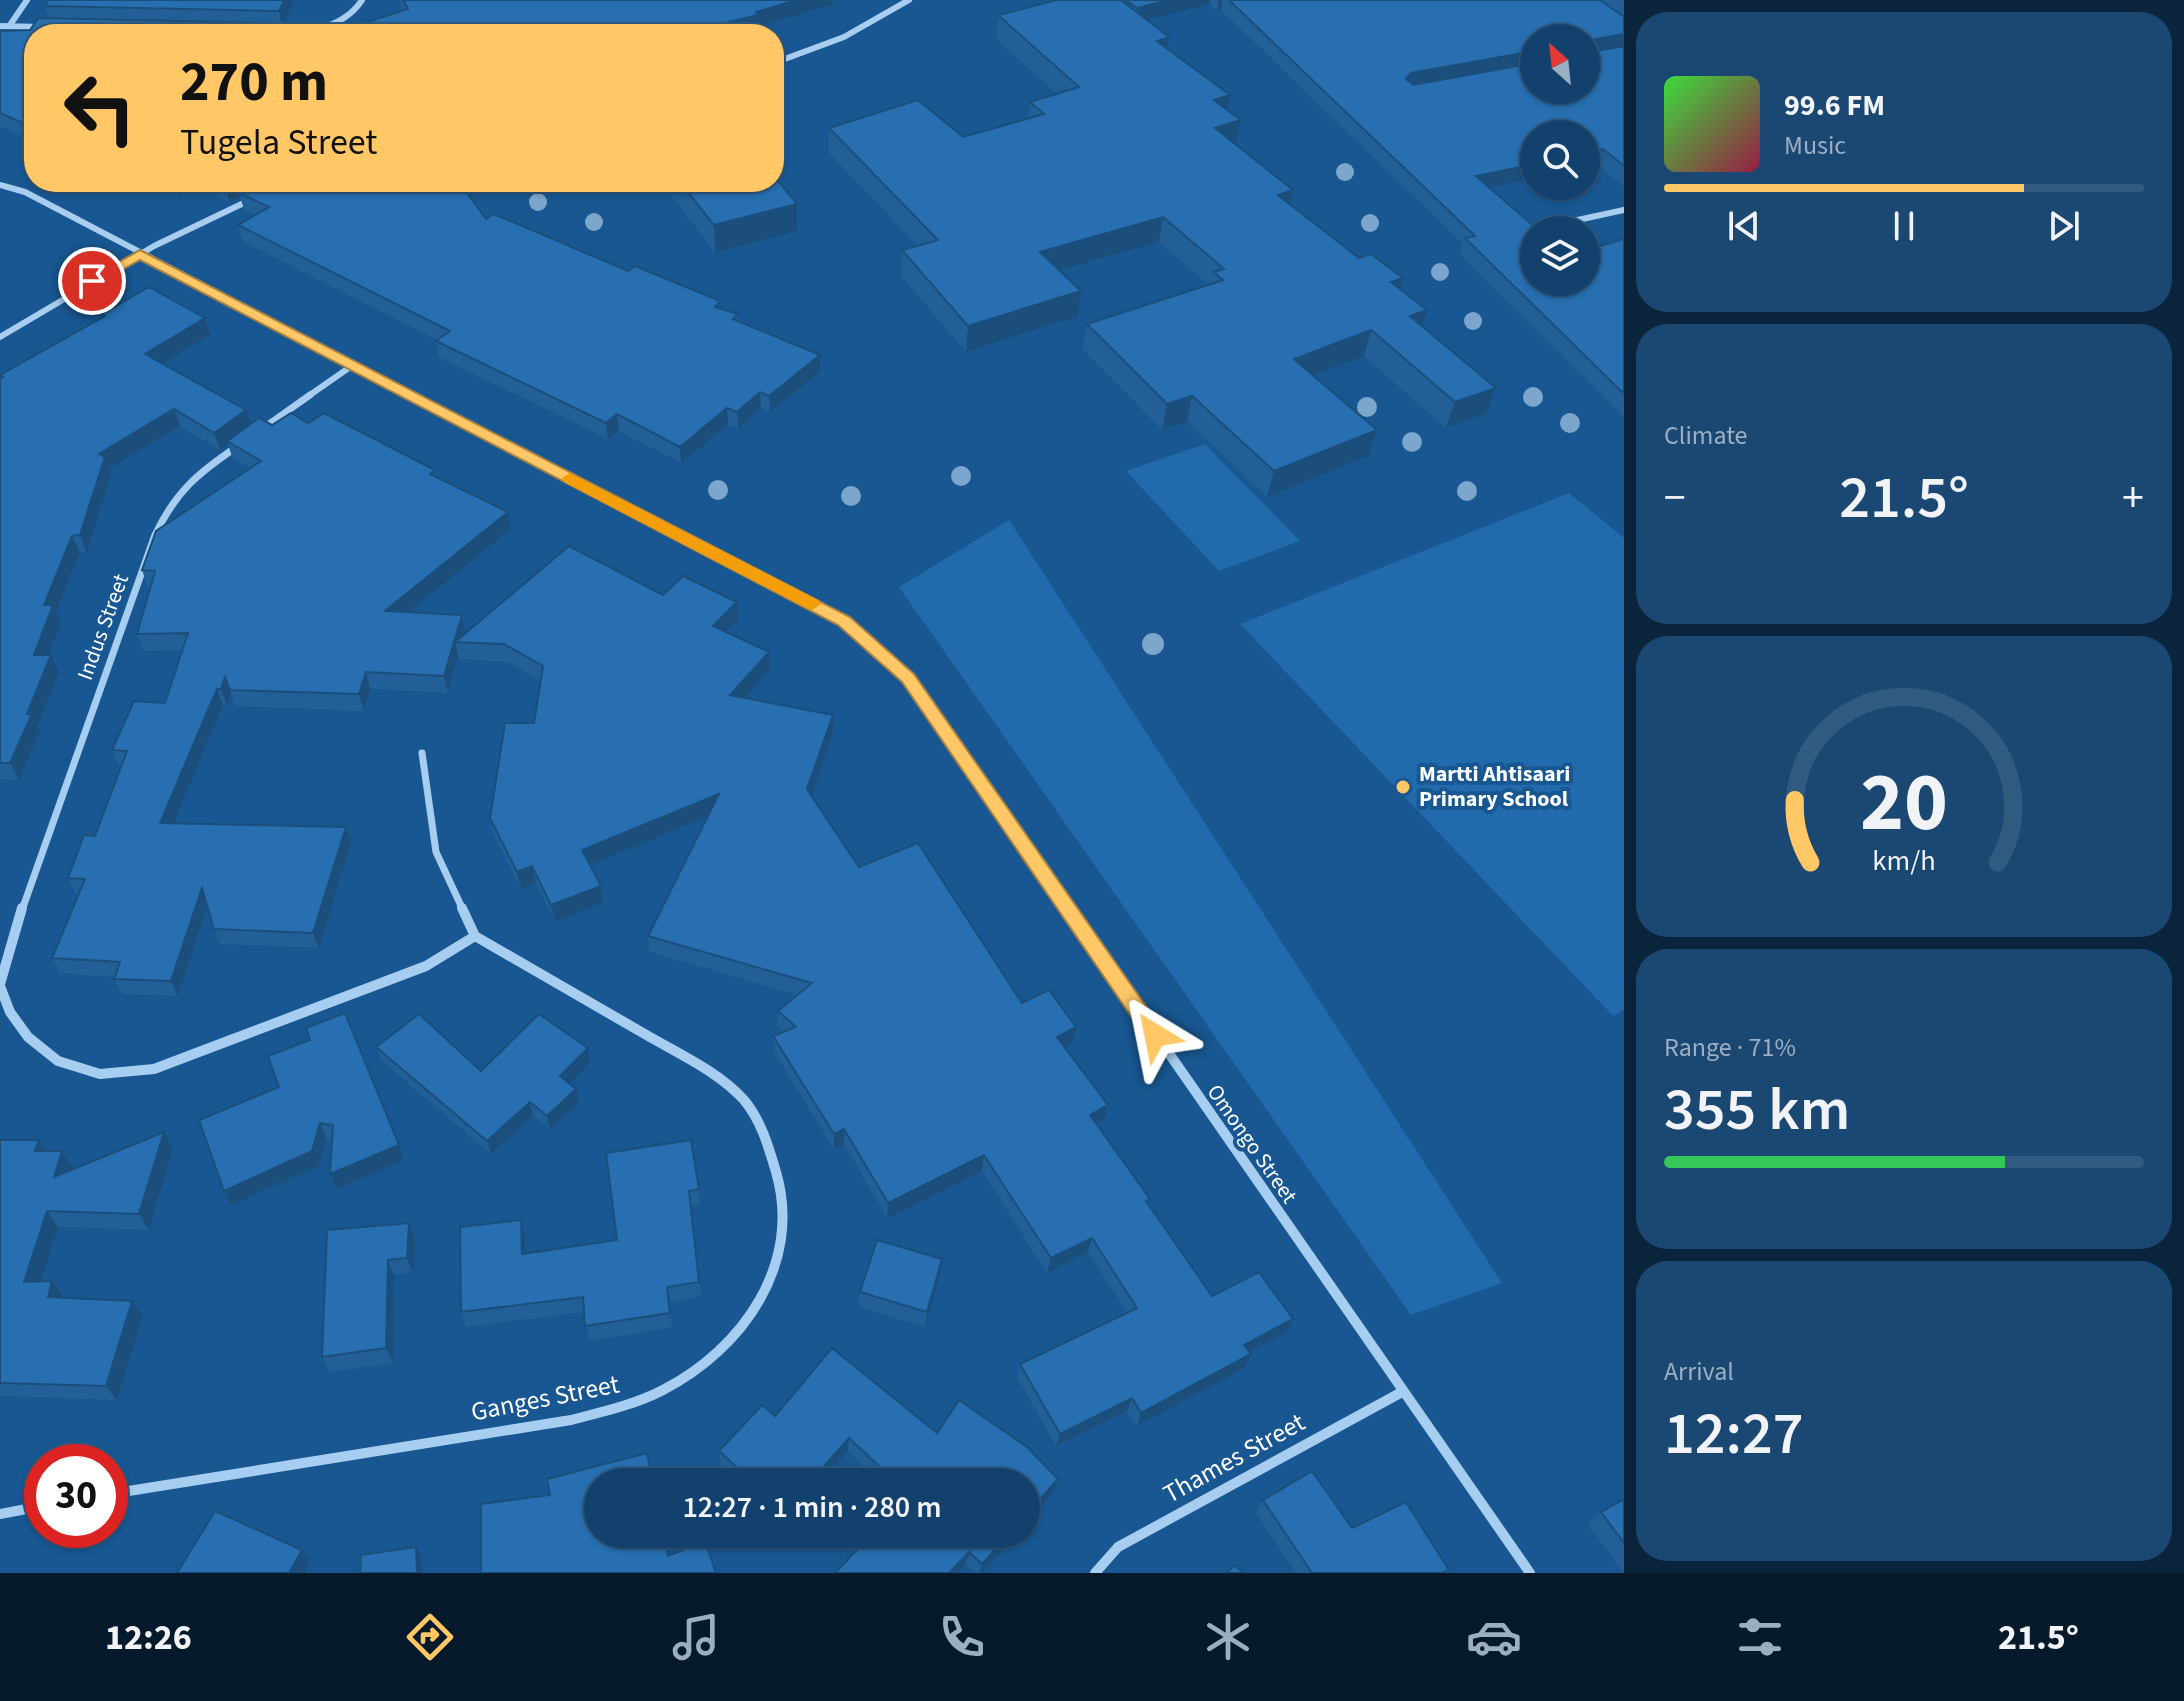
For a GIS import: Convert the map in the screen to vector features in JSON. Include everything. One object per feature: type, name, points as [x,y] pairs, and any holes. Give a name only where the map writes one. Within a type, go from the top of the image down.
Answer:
[{"type":"street","points":[[10,25],[27,0]]},
{"type":"street","points":[[327,24],[342,19],[362,0]]},
{"type":"street","points":[[784,59],[869,27],[909,0]]},
{"type":"street","points":[[0,26],[24,26]]},
{"type":"street","name":"Omongo Street","points":[[0,185],[24,192]]},
{"type":"street","name":"Omongo Street","points":[[25,192],[844,621],[908,678],[1530,1573]]},
{"type":"street","points":[[0,337],[140,254],[211,216],[253,199]]},
{"type":"street","points":[[1596,216],[1624,210]]},
{"type":"street","name":"Indus Street","points":[[353,365],[187,481],[168,506],[149,550],[13,935],[0,985],[10,1012],[28,1037],[58,1061],[100,1074],[154,1069],[426,966],[475,936]]},
{"type":"street","points":[[422,753],[436,852],[475,936]]},
{"type":"street","name":"Ganges Street","points":[[128,1491],[571,1420],[641,1401],[677,1383],[728,1344],[762,1302],[778,1263],[784,1229],[782,1195],[767,1141],[744,1101],[710,1072],[475,936]]},
{"type":"street","name":"Thames Street","points":[[1095,1573],[1118,1547],[1402,1392]]},
{"type":"street","points":[[0,1514],[24,1509]]},
{"type":"shaded area","points":[[1205,444],[1300,541],[1219,571],[1126,471]]},
{"type":"shaded area","points":[[1569,493],[1624,538],[1624,1010],[1613,1016],[1240,624]]},
{"type":"shaded area","points":[[1009,520],[1502,1283],[1411,1315],[899,587]]},
{"type":"building","points":[[48,0],[284,0],[279,11],[45,6]]},
{"type":"building","points":[[403,0],[797,0],[756,12],[758,15],[721,24],[361,24],[408,9]]},
{"type":"building","points":[[1057,0],[1121,0],[1169,37],[1157,41],[1230,95],[1214,100],[1241,120],[1215,128],[1293,190],[1278,195],[1359,258],[1371,254],[1403,278],[1391,282],[1427,310],[1410,316],[1496,388],[1455,402],[1371,330],[1294,359],[1377,430],[1274,471],[1192,396],[1167,404],[1087,324],[1223,280],[1214,272],[1224,269],[1163,217],[1040,252],[1081,291],[968,326],[902,250],[938,240],[829,128],[918,100],[963,137],[1044,114],[1030,102],[1079,87],[998,15]]},
{"type":"building","points":[[1125,0],[1169,0],[1137,8]]},
{"type":"building","points":[[1229,0],[1600,0],[1624,17],[1624,34],[1600,38],[1600,24],[1520,24],[1520,54],[1411,73],[1406,79],[1413,85],[1520,66],[1520,104],[1600,104],[1600,50],[1624,46],[1624,166],[1600,150],[1600,120],[1520,120],[1520,167],[1476,176],[1522,216],[1520,292],[1465,238],[1475,236]]},
{"type":"building","points":[[38,18],[273,23],[273,24],[34,24]]},
{"type":"building","points":[[24,30],[24,124],[0,113],[0,31]]},
{"type":"building","points":[[784,188],[797,204],[714,225],[688,192],[784,192]]},
{"type":"building","points":[[466,192],[486,219],[494,214],[628,271],[635,266],[720,301],[715,307],[738,314],[733,319],[820,355],[769,396],[760,392],[737,412],[727,408],[680,447],[617,414],[606,423],[436,341],[450,331],[238,225],[269,207],[239,193]]},
{"type":"building","points":[[1624,239],[1624,394],[1524,296],[1600,296],[1600,246]]},
{"type":"building","points":[[149,287],[205,318],[145,354],[246,410],[214,433],[174,409],[99,454],[105,457],[80,535],[72,536],[44,605],[53,605],[34,655],[51,655],[27,714],[32,714],[10,763],[0,763],[0,379],[3,377],[0,375],[105,316],[102,314]]},
{"type":"building","points":[[291,413],[308,423],[324,413],[435,470],[430,474],[508,512],[385,611],[462,615],[444,676],[366,672],[359,694],[230,690],[225,677],[221,689],[217,689],[160,823],[346,827],[313,933],[214,929],[202,888],[171,981],[114,979],[120,962],[52,958],[85,879],[68,878],[84,835],[95,836],[127,751],[112,750],[134,701],[165,703],[188,633],[137,634],[155,571],[142,570],[156,531],[261,461],[227,441],[259,418],[272,425]]},
{"type":"building","points":[[569,546],[663,595],[683,576],[737,602],[713,626],[769,652],[730,695],[833,715],[807,789],[859,867],[918,843],[1022,1003],[1049,990],[1076,1027],[1057,1037],[1108,1105],[1090,1115],[1150,1199],[1146,1201],[1212,1296],[1259,1272],[1293,1319],[1244,1345],[1251,1354],[1141,1413],[1132,1398],[1060,1434],[1020,1364],[1137,1308],[1092,1238],[1051,1258],[984,1155],[888,1203],[844,1129],[834,1134],[773,1036],[796,1027],[778,1011],[812,983],[648,936],[719,794],[582,850],[601,886],[551,905],[532,866],[517,872],[490,818],[505,723],[534,723],[543,666],[504,644],[455,642]]},
{"type":"building","points":[[345,1013],[399,1145],[330,1174],[333,1125],[320,1123],[312,1151],[224,1191],[199,1120],[279,1087],[268,1056],[310,1040],[306,1028]]},
{"type":"building","points":[[419,1014],[481,1071],[539,1014],[588,1048],[560,1076],[576,1089],[547,1116],[530,1102],[487,1141],[376,1047]]},
{"type":"building","points":[[164,1132],[139,1214],[47,1211],[24,1282],[52,1281],[48,1297],[132,1301],[106,1386],[0,1383],[0,1140],[39,1140],[35,1151],[62,1151],[54,1177]]},
{"type":"building","points":[[691,1140],[699,1189],[689,1191],[699,1282],[667,1287],[670,1313],[585,1326],[583,1297],[461,1312],[460,1227],[521,1220],[522,1254],[617,1240],[606,1153]]},
{"type":"building","points":[[409,1223],[407,1258],[388,1260],[386,1348],[322,1357],[327,1230]]},
{"type":"building","points":[[877,1240],[942,1259],[927,1312],[860,1292]]},
{"type":"building","points":[[832,1348],[937,1433],[959,1400],[1027,1447],[1058,1479],[1040,1499],[1040,1468],[881,1468],[849,1438],[822,1468],[738,1468],[719,1451],[762,1405],[775,1416]]},
{"type":"building","points":[[647,1453],[650,1468],[589,1468]]},
{"type":"building","points":[[584,1469],[584,1548],[666,1548],[668,1556],[688,1548],[707,1548],[716,1573],[481,1573],[481,1504],[550,1495],[547,1479]]},
{"type":"building","points":[[1312,1471],[1352,1528],[1406,1502],[1449,1570],[1442,1573],[1312,1573],[1263,1500]]},
{"type":"building","points":[[1624,1499],[1624,1543],[1601,1512]]},
{"type":"building","points":[[215,1511],[302,1550],[289,1573],[177,1573]]},
{"type":"building","points":[[416,1547],[417,1573],[360,1573],[361,1555]]},
{"type":"building","points":[[859,1548],[996,1548],[982,1564],[969,1552],[949,1573],[835,1573]]},
{"type":"building","points":[[1234,1565],[1243,1573],[1227,1573]]},
{"type":"slow traffic","points":[[570,478],[812,604]]},
{"type":"place","name":"Martti Ahtisaari Primary School","points":[[1403,787]]},
{"type":"route","points":[[92,281],[140,254],[844,621],[908,678],[1155,1035]]}]
